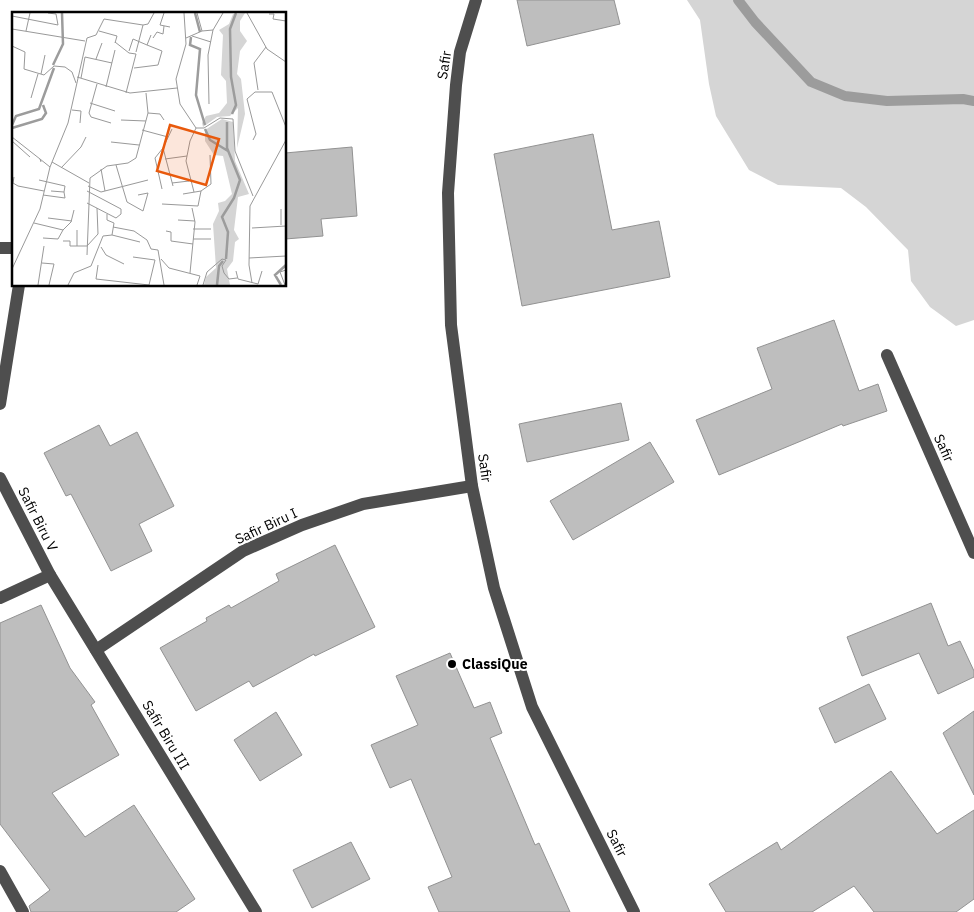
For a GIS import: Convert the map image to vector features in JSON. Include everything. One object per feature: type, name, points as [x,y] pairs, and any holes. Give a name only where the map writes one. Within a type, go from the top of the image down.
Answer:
[{"type":"street","name":"Safir","points":[[476,0],[460,52],[448,193],[451,324],[472,486],[494,588],[532,707],[634,912]]},
{"type":"street","points":[[0,404],[19,286]]},
{"type":"street","name":"Safir","points":[[887,355],[974,553]]},
{"type":"street","name":"Safir Biru V","points":[[0,478],[50,574]]},
{"type":"street","name":"Safir Biru I","points":[[96,650],[244,551],[302,524],[363,504],[472,486]]},
{"type":"street","points":[[0,598],[50,574]]},
{"type":"street","name":"Safir Biru III","points":[[50,574],[256,912]]},
{"type":"street","points":[[0,871],[24,912]]},
{"type":"shaded area","points":[[687,0],[974,0],[974,320],[956,326],[930,307],[911,281],[908,250],[866,207],[841,188],[778,185],[749,170],[716,116],[709,84],[700,20]]},
{"type":"building","points":[[517,0],[614,0],[620,24],[527,46]]},
{"type":"building","points":[[593,134],[612,230],[659,221],[670,277],[522,306],[494,154]]},
{"type":"building","points":[[352,147],[357,216],[321,219],[323,236],[286,239],[286,153]]},
{"type":"building","points":[[834,320],[859,391],[878,384],[887,411],[843,426],[842,424],[719,475],[696,420],[772,389],[757,348]]},
{"type":"building","points":[[621,403],[629,440],[527,462],[519,424]]},
{"type":"building","points":[[99,425],[110,446],[137,432],[174,506],[139,524],[152,551],[111,571],[71,494],[66,496],[44,453]]},
{"type":"building","points":[[650,442],[674,482],[573,540],[550,501]]},
{"type":"building","points":[[335,545],[375,627],[315,656],[314,654],[253,687],[249,681],[196,711],[160,648],[207,621],[206,618],[229,605],[231,608],[279,581],[276,574]]},
{"type":"building","points":[[931,603],[948,646],[960,641],[974,671],[974,677],[938,694],[919,653],[862,676],[847,637]]},
{"type":"building","points":[[41,605],[70,668],[95,702],[91,705],[119,755],[52,793],[85,837],[134,805],[195,899],[176,912],[31,912],[29,906],[50,890],[0,824],[0,623]]},
{"type":"building","points":[[450,653],[474,708],[490,702],[502,733],[490,738],[535,845],[539,843],[570,912],[439,912],[428,887],[452,877],[411,779],[390,788],[371,745],[418,725],[396,676]]},
{"type":"building","points":[[869,684],[886,719],[835,743],[819,708]]},
{"type":"building","points":[[974,711],[974,795],[943,733]]},
{"type":"building","points":[[276,712],[302,755],[260,781],[234,740]]},
{"type":"building","points":[[891,771],[937,834],[974,810],[974,899],[956,912],[874,912],[854,886],[812,912],[726,912],[709,884],[777,842],[781,850]]},
{"type":"building","points":[[351,842],[370,879],[312,908],[293,870]]},
{"type":"waterway","points":[[738,0],[755,22],[811,82],[845,96],[887,101],[963,99],[974,101]]},
{"type":"place","name":"ClassiQue","points":[[452,664]]}]
